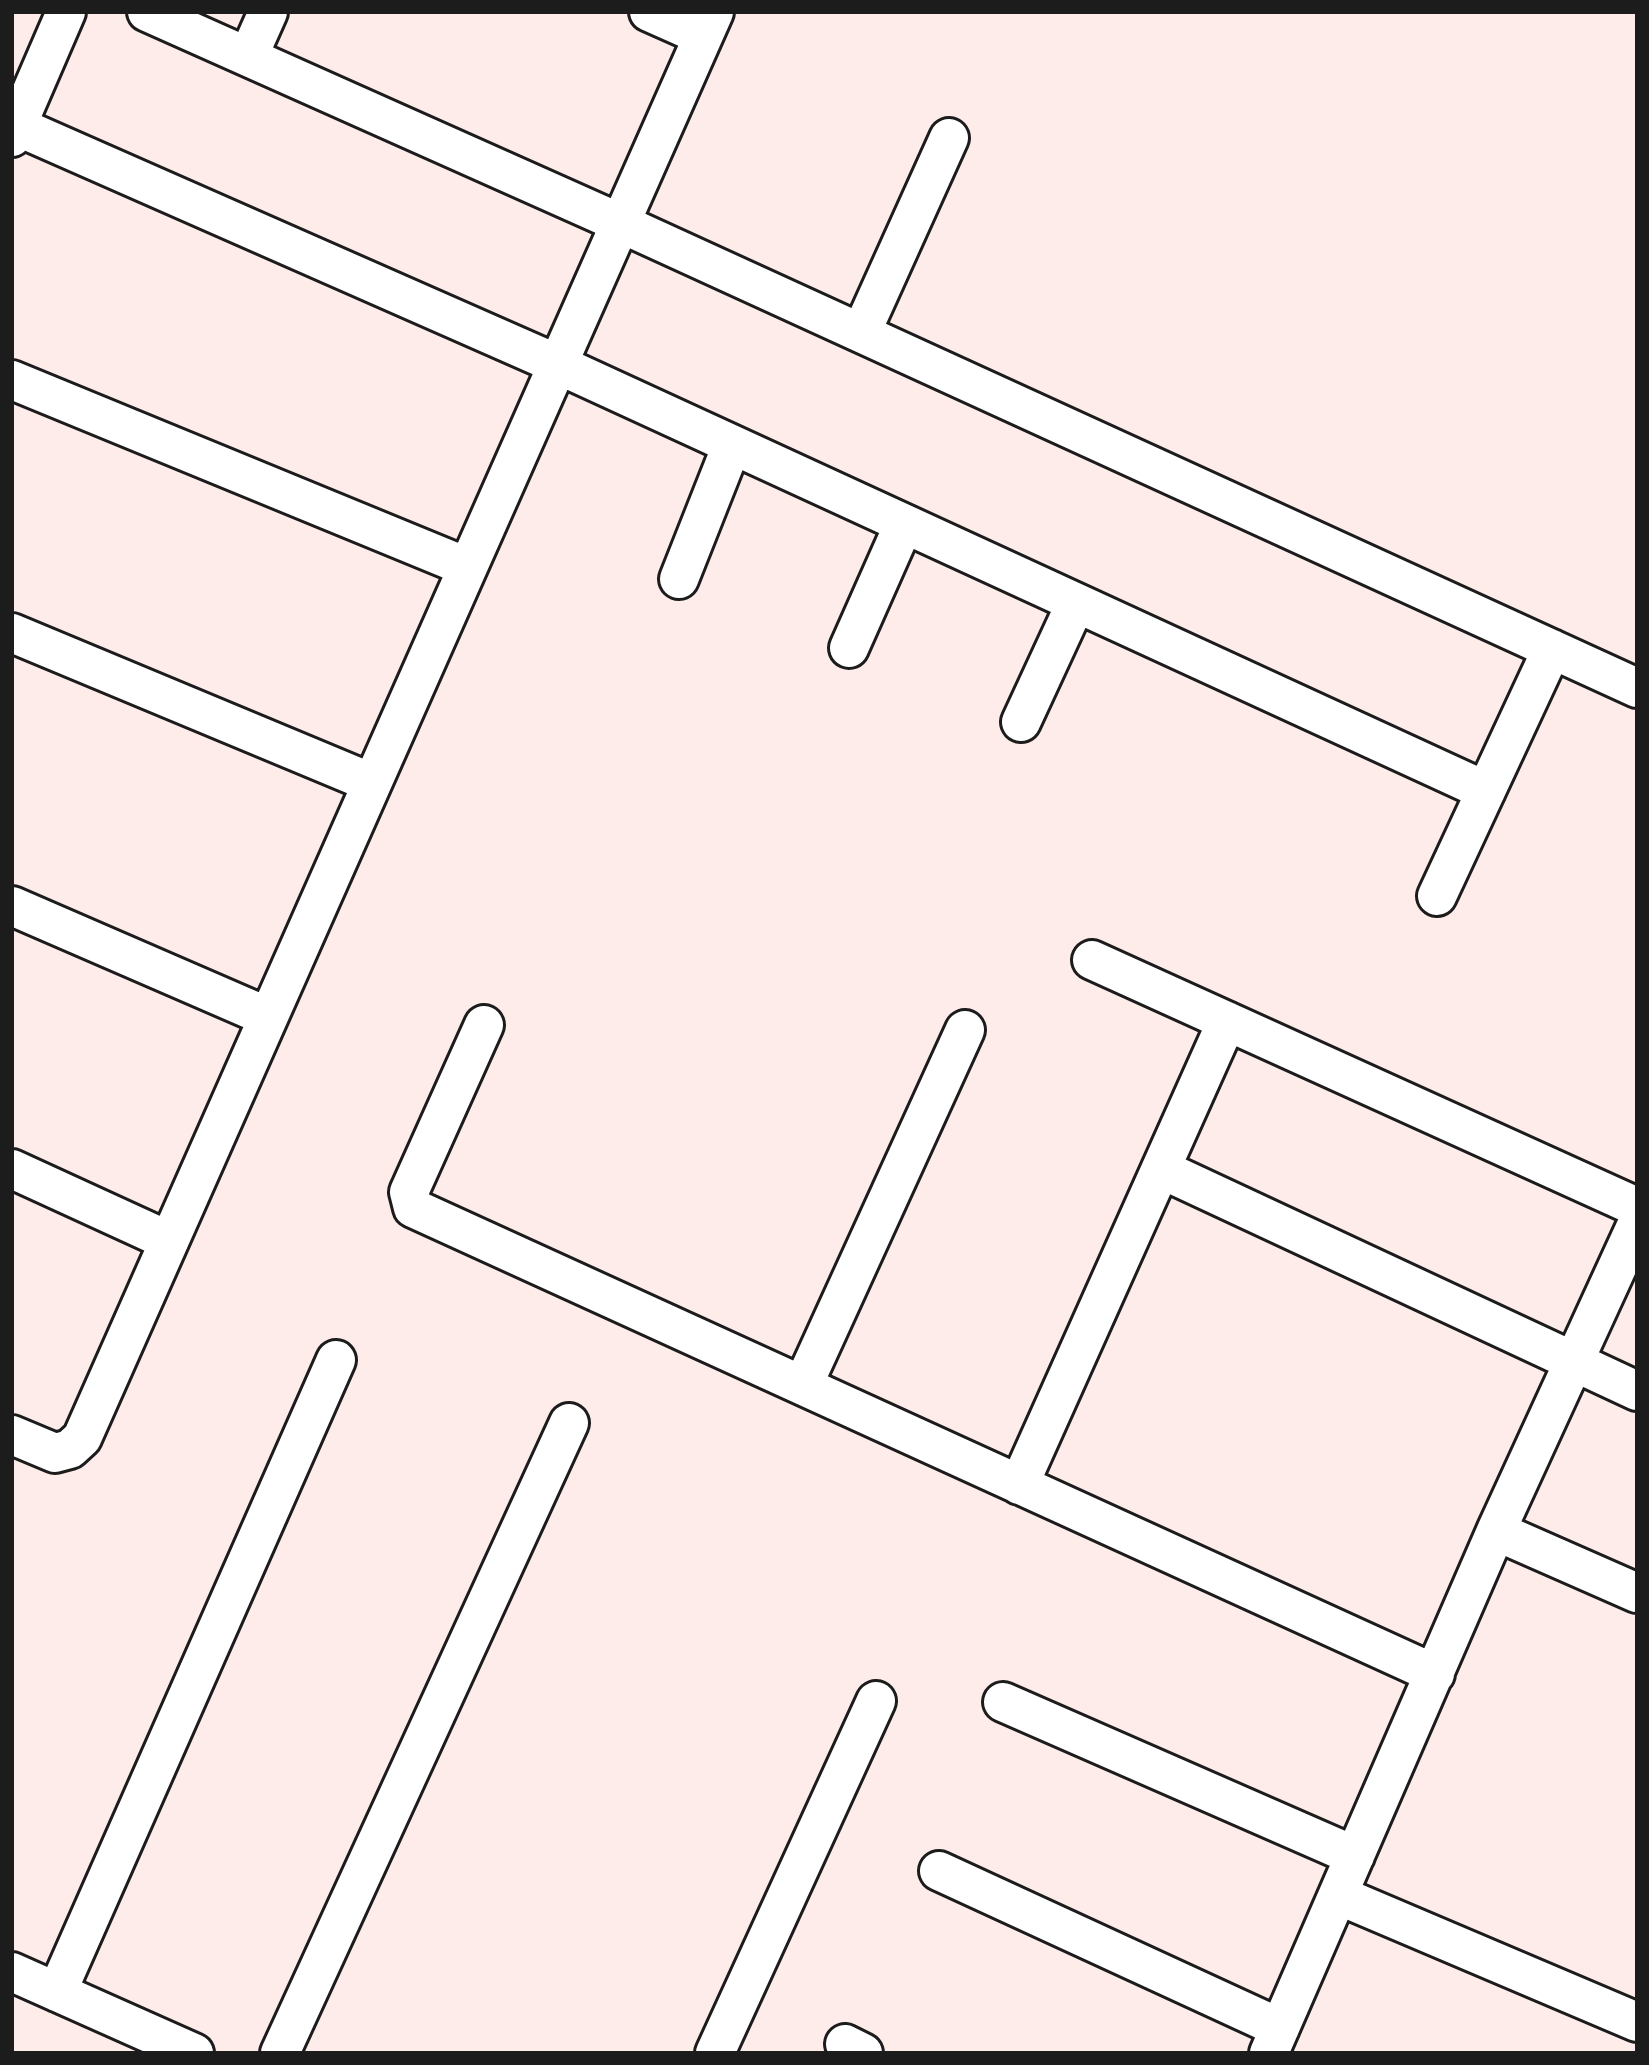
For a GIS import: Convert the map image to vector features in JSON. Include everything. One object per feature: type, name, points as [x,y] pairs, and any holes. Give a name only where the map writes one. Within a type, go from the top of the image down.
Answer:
[{"type":"street","points":[[66,12],[14,129],[557,364],[1486,791]]},
{"type":"street","points":[[148,12],[620,223],[1637,688]]},
{"type":"street","points":[[248,57],[268,12]]},
{"type":"street","points":[[12,1435],[55,1454],[70,1449],[82,1438],[708,24],[649,12]]},
{"type":"street","points":[[861,333],[949,138]]},
{"type":"street","points":[[12,380],[467,567]]},
{"type":"street","points":[[679,579],[732,445]]},
{"type":"street","points":[[849,648],[904,524]]},
{"type":"street","points":[[1021,722],[1076,603]]},
{"type":"street","points":[[12,634],[372,782]]},
{"type":"street","points":[[1437,896],[1552,649]]},
{"type":"street","points":[[12,906],[268,1017]]},
{"type":"street","points":[[1093,960],[1637,1207]]},
{"type":"street","points":[[1019,1485],[1227,1021]]},
{"type":"street","points":[[484,1025],[409,1192],[413,1208],[1434,1674]]},
{"type":"street","points":[[808,1374],[965,1030]]},
{"type":"street","points":[[12,1169],[169,1241]]},
{"type":"street","points":[[1161,1169],[1637,1391]]},
{"type":"street","points":[[939,1871],[1275,2040],[1496,1531],[1637,1224]]},
{"type":"street","points":[[57,1992],[336,1360]]},
{"type":"street","points":[[279,2053],[569,1423]]},
{"type":"street","points":[[1496,1531],[1637,1593]]},
{"type":"street","points":[[715,2053],[876,1702]]},
{"type":"street","points":[[1003,1702],[1355,1856]]},
{"type":"street","points":[[1338,1895],[1637,2022]]},
{"type":"street","points":[[12,1972],[194,2053]]}]
